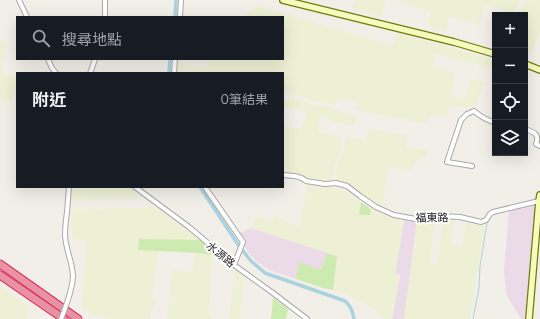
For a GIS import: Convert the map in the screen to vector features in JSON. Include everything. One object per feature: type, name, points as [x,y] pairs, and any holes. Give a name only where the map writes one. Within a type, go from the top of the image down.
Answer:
[{"type":"highway","points":[[0,264],[78,319]]},
{"type":"highway","points":[[0,274],[62,319]]},
{"type":"main road","points":[[283,0],[454,42],[492,53]]},
{"type":"main road","points":[[528,65],[540,70]]},
{"type":"main road","points":[[529,319],[539,198]]},
{"type":"street","points":[[19,0],[27,16]]},
{"type":"street","points":[[105,0],[105,16]]},
{"type":"street","points":[[180,16],[181,0]]},
{"type":"street","points":[[48,60],[55,72]]},
{"type":"street","points":[[90,72],[95,60]]},
{"type":"street","points":[[174,72],[175,60]]},
{"type":"street","points":[[472,166],[448,162],[460,120],[467,114],[474,111],[492,122]]},
{"type":"street","points":[[528,130],[537,135],[538,139],[536,144],[540,146]]},
{"type":"street","name":"福東路","points":[[284,175],[301,177],[306,181],[325,184],[336,183],[347,186],[376,207],[394,215],[424,219],[440,216],[460,217],[481,222],[486,220],[493,212],[539,198]]},
{"type":"street","points":[[62,319],[71,290],[73,277],[72,265],[65,234],[69,188]]},
{"type":"street","name":"水源路","points":[[136,188],[189,227],[234,265],[307,319]]},
{"type":"street","points":[[206,188],[243,242],[234,265]]},
{"type":"shaded area","points":[[536,204],[528,319],[521,319],[507,296],[504,271],[509,211]]},
{"type":"shaded area","points":[[404,220],[417,221],[404,319],[392,319],[400,275],[395,274]]},
{"type":"shaded area","points":[[251,228],[327,253],[321,270],[299,263],[296,279],[269,270],[255,260],[248,252],[242,241],[240,233]]},
{"type":"green space","points":[[355,0],[386,0],[382,17],[352,8]]},
{"type":"green space","points":[[396,0],[520,0],[514,12],[486,4],[479,25],[449,16],[446,32],[428,27],[431,12]]},
{"type":"green space","points":[[526,0],[540,0],[540,33],[531,55],[528,54],[528,12],[521,12]]},
{"type":"green space","points":[[259,6],[393,46],[397,33],[492,59],[492,68],[436,54],[433,67],[455,73],[451,96],[465,98],[471,79],[484,82],[475,109],[450,106],[446,118],[431,114],[428,124],[356,110],[358,102],[339,98],[335,106],[284,93],[284,72],[189,71],[188,66],[207,69],[210,60],[284,60],[284,16],[244,16],[252,9]]},
{"type":"green space","points":[[0,41],[7,42],[1,73],[16,77],[16,87],[11,103],[0,101]]},
{"type":"green space","points":[[177,62],[184,63],[187,72],[176,72]]},
{"type":"green space","points":[[284,97],[356,116],[355,127],[320,118],[318,132],[341,137],[341,152],[334,167],[334,182],[308,180],[285,174],[284,126],[301,129],[306,113],[298,110],[284,108]]},
{"type":"green space","points":[[369,129],[408,136],[406,147],[428,150],[426,158],[419,158],[411,170],[389,167],[382,209],[337,181],[336,168],[344,150],[345,137],[365,141]]},
{"type":"green space","points":[[306,185],[341,188],[361,202],[359,215],[370,215],[371,209],[393,218],[404,220],[395,274],[400,274],[392,319],[385,319],[365,302],[357,301],[350,296],[333,290],[337,256],[251,228],[256,217],[272,221],[276,217],[299,227],[307,187]]},
{"type":"green space","points":[[72,188],[130,188],[139,196],[136,198],[72,200]]},
{"type":"green space","points":[[361,202],[371,209],[370,215],[359,215]]},
{"type":"green space","points":[[152,206],[203,240],[138,250],[158,251],[152,298],[156,300],[154,308],[151,310],[150,319],[108,319],[105,316],[93,315],[82,309],[86,239],[73,239],[71,209],[138,208]]},
{"type":"green space","points":[[443,220],[454,220],[451,245],[462,247],[466,222],[477,225],[485,224],[470,319],[404,319],[417,221],[435,221],[430,263],[437,264]]},
{"type":"green space","points":[[139,239],[203,240],[224,257],[192,253],[138,250]]},
{"type":"green space","points":[[195,253],[212,255],[209,315],[212,316],[212,319],[167,319],[172,270],[192,272]]},
{"type":"green space","points":[[327,253],[337,256],[333,290],[296,279],[299,262],[321,270]]},
{"type":"green space","points":[[235,269],[244,277],[240,319],[229,319]]},
{"type":"green space","points":[[0,286],[29,307],[27,319],[0,319]]},
{"type":"green space","points":[[273,298],[288,309],[286,319],[271,319]]},
{"type":"waterway","points":[[175,16],[176,0]]},
{"type":"waterway","points":[[169,72],[170,60]]},
{"type":"waterway","points":[[201,188],[239,246],[251,261],[265,273],[345,301],[349,305],[354,319]]},
{"type":"waterway","points":[[473,319],[479,288],[480,266],[487,223]]}]
